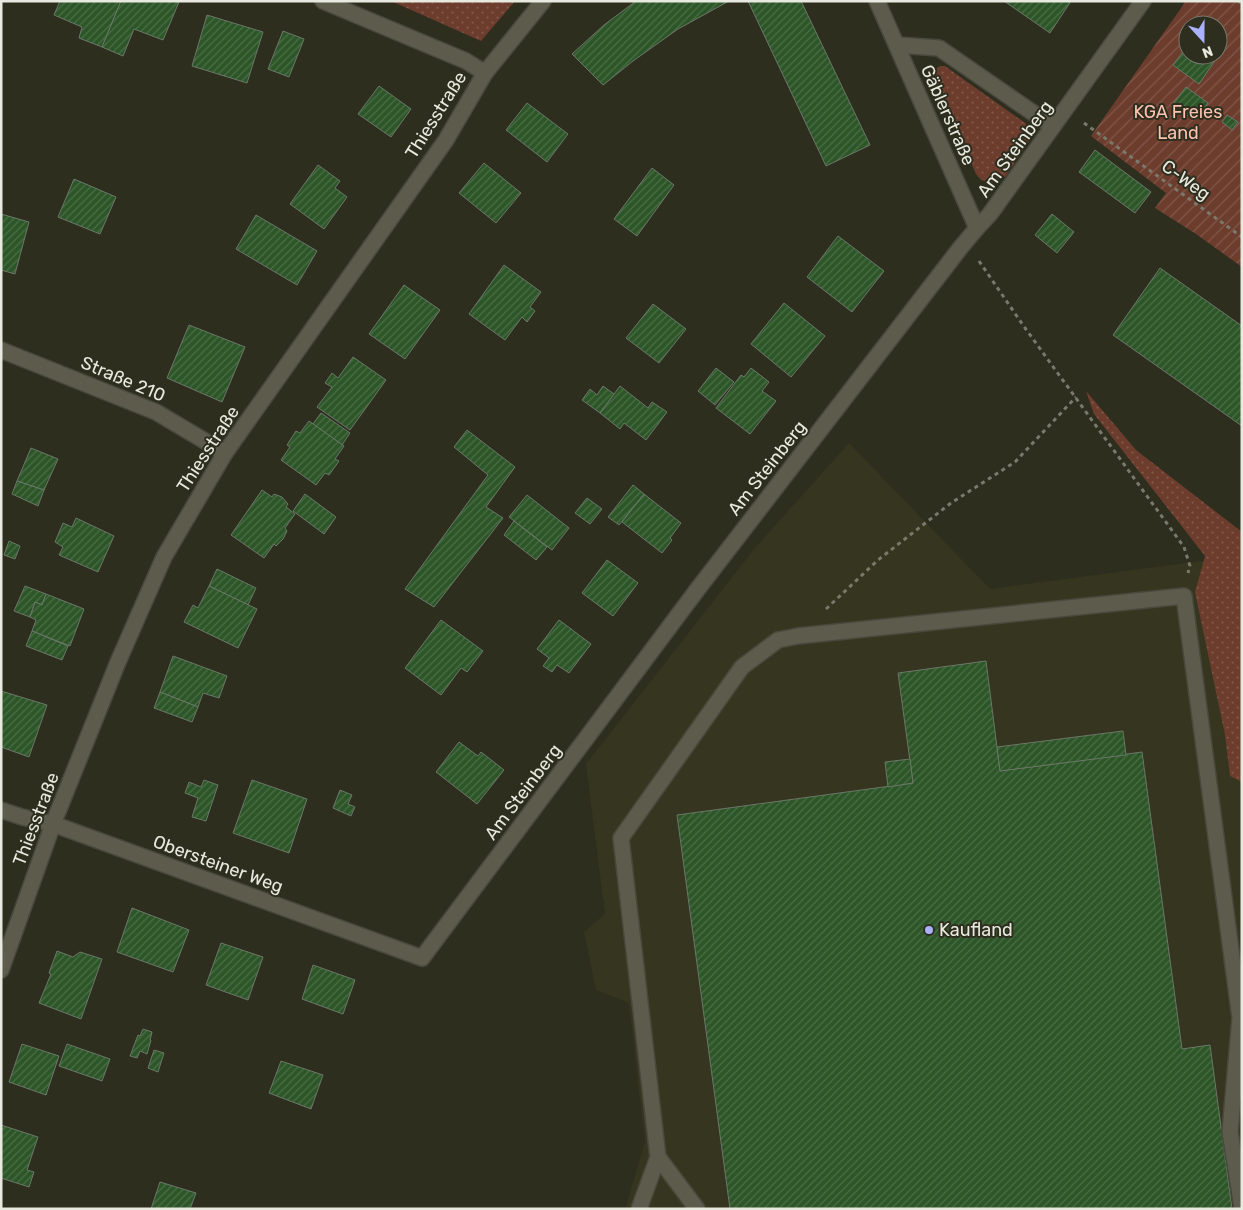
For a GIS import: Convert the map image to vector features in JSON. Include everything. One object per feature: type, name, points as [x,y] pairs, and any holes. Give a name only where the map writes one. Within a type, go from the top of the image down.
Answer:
[{"type":"street","points":[[322,1],[466,61],[485,73]]},
{"type":"street","name":"Thiesstraße","points":[[1,970],[53,824],[118,662],[164,557],[225,453],[446,140],[485,73],[543,1]]},
{"type":"street","name":"Gäblerstraße","points":[[877,1],[977,228]]},
{"type":"street","name":"Am Steinberg","points":[[422,958],[697,590],[977,228],[990,214],[1142,1]]},
{"type":"street","name":"Gäblerstraße","points":[[897,44],[939,48],[1052,126]]},
{"type":"street","name":"Straße 210","points":[[1,350],[156,412],[225,453]]},
{"type":"street","points":[[639,1209],[658,1157],[621,838],[742,667],[778,640],[798,636],[1184,596],[1241,1019],[1236,1129],[1242,1207]]},
{"type":"street","name":"Obersteiner Weg","points":[[1,810],[53,824],[422,958]]},
{"type":"street","points":[[658,1157],[697,1209]]},
{"type":"path","points":[[1238,1],[1242,4]]},
{"type":"path","name":"C-Weg","points":[[1065,110],[1242,237]]},
{"type":"path","points":[[977,228],[977,258],[1025,328],[1184,547],[1190,566],[1184,596]]},
{"type":"path","points":[[798,636],[878,560],[951,503],[1015,462],[1076,397]]},
{"type":"shaded area","points":[[849,443],[990,589],[1201,561],[1242,572],[1242,1209],[625,1209],[645,1142],[629,1003],[596,990],[584,932],[605,914],[586,764],[755,548]]},
{"type":"green space","points":[[391,1],[515,1],[481,41]]},
{"type":"green space","name":"KGA Freies Land","points":[[1186,1],[1242,1],[1242,267],[1155,208],[1166,193],[1091,136]]},
{"type":"green space","points":[[940,66],[945,66],[1028,125],[1033,135],[1006,176],[991,183],[981,180],[976,174],[933,76],[935,70]]},
{"type":"green space","points":[[1086,391],[1136,450],[1242,532],[1242,782],[1230,776],[1225,735],[1195,592],[1205,556],[1094,414]]},
{"type":"building","points":[[60,1],[121,1],[102,47],[79,38],[82,27],[54,15]]},
{"type":"building","points":[[121,1],[179,2],[163,40],[134,29],[123,56],[102,47]]},
{"type":"building","points":[[636,1],[729,1],[678,29],[603,85],[572,54],[604,25]]},
{"type":"building","points":[[748,1],[801,1],[870,145],[826,166]]},
{"type":"building","points":[[1004,1],[1071,1],[1050,33]]},
{"type":"building","points":[[207,15],[263,32],[247,83],[192,66]]},
{"type":"building","points":[[283,31],[304,39],[289,77],[268,69]]},
{"type":"building","points":[[1178,58],[1178,65],[1212,65],[1199,84],[1173,65]]},
{"type":"building","points":[[379,86],[411,109],[391,137],[358,114]]},
{"type":"building","points":[[1186,87],[1208,103],[1195,120],[1188,115],[1186,117],[1171,107]]},
{"type":"building","points":[[527,103],[568,134],[547,162],[506,130]]},
{"type":"building","points":[[1227,115],[1238,122],[1232,130],[1222,122]]},
{"type":"building","points":[[1095,150],[1151,192],[1135,213],[1079,172]]},
{"type":"building","points":[[484,163],[521,193],[496,223],[459,193]]},
{"type":"building","points":[[318,165],[340,181],[335,188],[347,197],[324,229],[290,204]]},
{"type":"building","points":[[652,168],[674,185],[637,236],[614,219]]},
{"type":"building","points":[[74,179],[116,197],[100,234],[58,217]]},
{"type":"building","points":[[1,214],[29,222],[15,274],[1,270]]},
{"type":"building","points":[[1052,214],[1074,232],[1057,253],[1035,235]]},
{"type":"building","points":[[256,215],[317,251],[297,285],[236,249]]},
{"type":"building","points":[[838,236],[884,271],[852,312],[807,277]]},
{"type":"building","points":[[504,265],[541,292],[530,307],[535,311],[527,322],[522,317],[505,340],[469,314]]},
{"type":"building","points":[[1160,268],[1242,326],[1242,426],[1113,335]]},
{"type":"building","points":[[404,285],[440,310],[405,359],[369,334]]},
{"type":"building","points":[[784,303],[825,336],[791,377],[751,344]]},
{"type":"building","points":[[653,304],[686,329],[659,363],[626,338]]},
{"type":"building","points":[[189,325],[245,347],[222,402],[167,378]]},
{"type":"building","points":[[353,357],[386,380],[350,430],[317,407],[332,387],[325,383],[332,373],[338,378]]},
{"type":"building","points":[[716,368],[734,382],[715,405],[698,391]]},
{"type":"building","points":[[751,368],[769,382],[762,391],[776,401],[750,434],[716,408],[741,375],[744,377]]},
{"type":"building","points":[[603,386],[614,394],[600,413],[582,400],[590,389],[597,395]]},
{"type":"building","points":[[620,386],[648,408],[652,402],[667,412],[646,440],[624,423],[620,429],[600,413]]},
{"type":"building","points":[[321,413],[350,433],[342,445],[313,424]]},
{"type":"building","points":[[309,421],[344,446],[335,459],[339,461],[329,475],[325,473],[316,485],[281,460],[290,447],[287,445],[296,431],[300,433]]},
{"type":"building","points":[[467,430],[515,467],[486,507],[503,518],[434,607],[405,589],[488,475],[454,447]]},
{"type":"building","points":[[31,448],[58,459],[44,490],[17,481]]},
{"type":"building","points":[[17,481],[44,490],[38,506],[12,494]]},
{"type":"building","points":[[633,485],[644,494],[619,525],[608,517]]},
{"type":"building","points":[[262,490],[272,497],[274,494],[282,497],[288,504],[286,507],[295,514],[285,528],[287,531],[283,539],[276,546],[274,544],[264,558],[231,535]]},
{"type":"building","points":[[305,494],[336,517],[324,534],[293,511]]},
{"type":"building","points":[[644,494],[681,523],[662,553],[622,522]]},
{"type":"building","points":[[527,495],[569,528],[552,550],[509,517]]},
{"type":"building","points":[[587,498],[602,509],[590,524],[575,513]]},
{"type":"building","points":[[76,518],[114,536],[98,572],[59,555],[63,547],[55,542],[63,523],[72,527]]},
{"type":"building","points":[[514,521],[547,547],[536,560],[504,535]]},
{"type":"building","points":[[9,541],[20,546],[15,559],[4,555]]},
{"type":"building","points":[[607,560],[638,583],[613,616],[582,593]]},
{"type":"building","points":[[217,569],[256,588],[248,605],[209,586]]},
{"type":"building","points":[[25,586],[46,594],[42,605],[35,602],[30,617],[14,611]]},
{"type":"building","points":[[209,586],[257,609],[238,648],[184,622],[193,605],[198,608]]},
{"type":"building","points":[[46,594],[84,609],[70,646],[32,631],[36,620],[30,617],[35,602],[42,605]]},
{"type":"building","points":[[441,620],[483,651],[467,672],[461,668],[441,695],[405,668]]},
{"type":"building","points":[[559,620],[591,644],[569,673],[557,665],[552,672],[543,666],[549,658],[537,649]]},
{"type":"building","points":[[32,631],[68,646],[62,660],[26,646]]},
{"type":"building","points":[[173,656],[227,676],[219,698],[203,693],[198,707],[160,692]]},
{"type":"building","name":"Kaufland","points":[[986,661],[1000,771],[1142,752],[1182,1049],[1210,1045],[1232,1209],[730,1209],[677,815],[913,783],[898,673]]},
{"type":"building","points":[[1,691],[47,705],[29,757],[1,747]]},
{"type":"building","points":[[160,692],[198,707],[192,722],[154,708]]},
{"type":"building","points":[[1123,731],[1126,755],[1000,771],[997,747]]},
{"type":"building","points":[[459,742],[478,756],[481,752],[504,770],[477,804],[436,772]]},
{"type":"building","points":[[910,759],[913,783],[888,787],[885,762]]},
{"type":"building","points":[[204,780],[218,785],[206,821],[192,817],[198,798],[185,793],[189,782],[201,787]]},
{"type":"building","points":[[252,780],[307,799],[289,853],[233,833]]},
{"type":"building","points":[[340,790],[352,795],[348,804],[355,807],[351,816],[333,808]]},
{"type":"building","points":[[132,908],[189,930],[173,972],[117,952]]},
{"type":"building","points":[[221,943],[263,957],[248,1000],[206,985]]},
{"type":"building","points":[[57,951],[73,957],[80,952],[102,959],[81,1019],[39,1003],[51,974],[49,973]]},
{"type":"building","points":[[313,965],[355,980],[343,1014],[302,999]]},
{"type":"building","points":[[143,1029],[152,1032],[147,1054],[140,1051],[137,1058],[130,1056],[138,1035],[140,1036]]},
{"type":"building","points":[[22,1044],[59,1056],[46,1095],[9,1082]]},
{"type":"building","points":[[67,1044],[110,1059],[102,1081],[59,1066]]},
{"type":"building","points":[[154,1050],[164,1053],[158,1072],[148,1068]]},
{"type":"building","points":[[281,1061],[323,1075],[311,1109],[269,1093]]},
{"type":"building","points":[[1,1125],[38,1137],[27,1170],[34,1172],[29,1187],[1,1178]]},
{"type":"building","points":[[160,1182],[196,1193],[190,1209],[151,1209]]},
{"type":"place","name":"Kaufland","points":[[929,930]]}]
